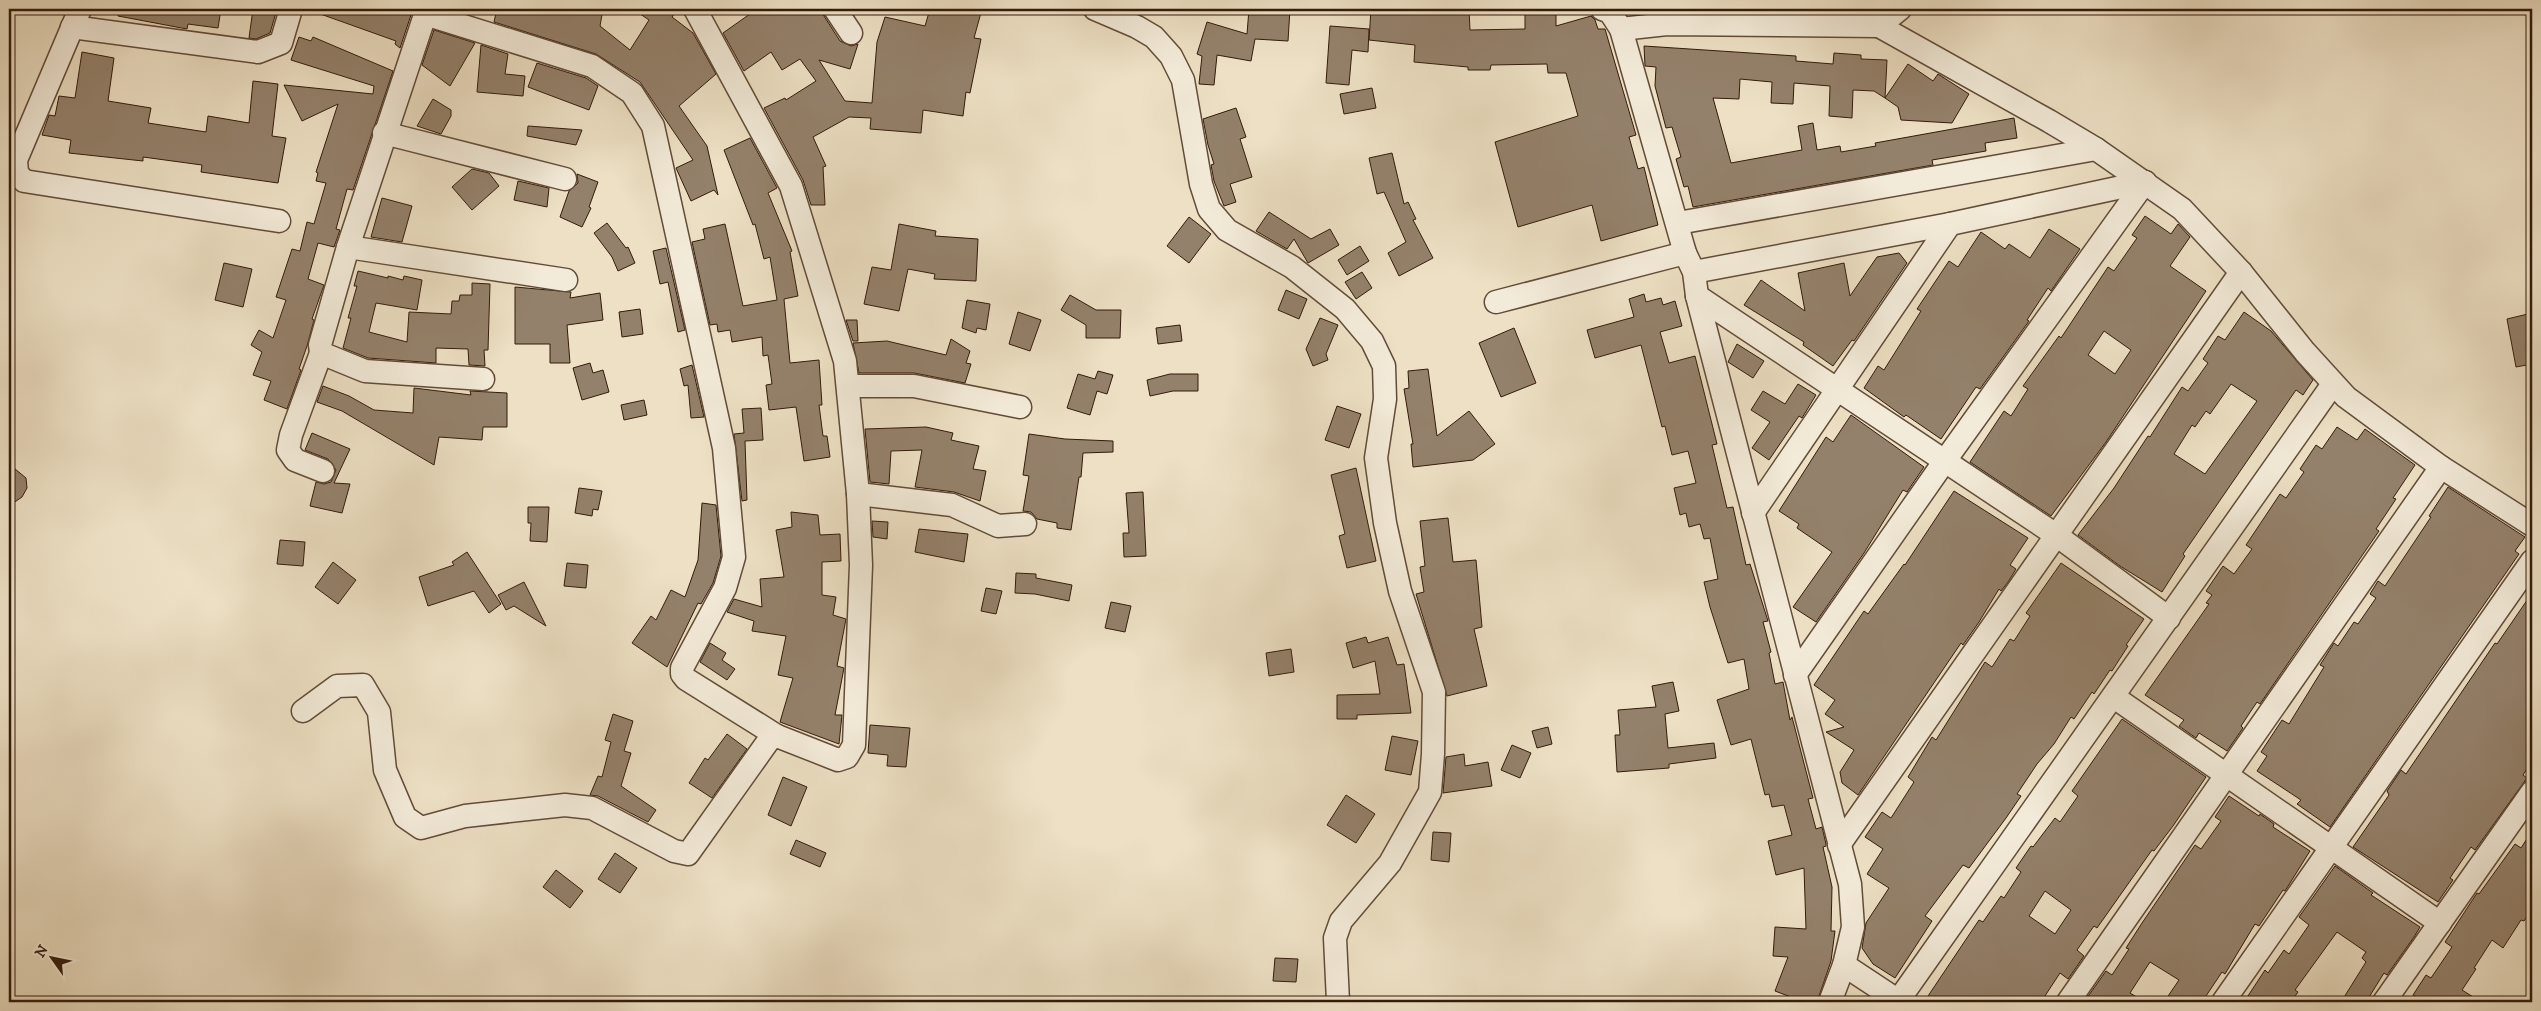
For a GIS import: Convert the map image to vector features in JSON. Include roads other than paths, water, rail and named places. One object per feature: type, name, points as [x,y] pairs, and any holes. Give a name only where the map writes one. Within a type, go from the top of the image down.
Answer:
[{"type":"street","points":[[279,221],[24,181],[17,173],[16,160],[76,18],[258,52],[280,43],[291,9]]},
{"type":"street","points":[[323,471],[295,460],[288,450],[291,435],[321,354],[320,345],[348,247],[384,133],[426,12],[592,66],[632,93],[654,126],[724,448],[734,557],[725,588],[682,668],[682,674],[777,736],[838,760],[848,757],[854,745],[861,565],[858,494],[845,361],[790,186],[695,9]]},
{"type":"street","points":[[835,9],[851,33]]},
{"type":"street","points":[[1095,9],[1137,27],[1154,37],[1171,56],[1183,80],[1201,184],[1209,209],[1227,230],[1292,267],[1345,309],[1372,341],[1384,366],[1385,399],[1376,458],[1385,522],[1400,591],[1434,692],[1433,754],[1430,792],[1390,863],[1341,921],[1335,938],[1338,1002]]},
{"type":"street","points":[[1602,9],[1610,12],[1621,29],[1690,262],[1696,296],[1850,884],[1853,927],[1844,965],[1830,1002]]},
{"type":"street","points":[[1879,26],[1900,9]]},
{"type":"street","points":[[1621,29],[1667,24],[1879,26],[2096,149],[2182,209],[2241,272],[2333,384],[2346,397],[2441,467],[2532,525]]},
{"type":"street","points":[[384,133],[565,179]]},
{"type":"street","points":[[1678,223],[2096,149]]},
{"type":"street","points":[[1496,302],[1690,262],[1950,224],[2145,182]]},
{"type":"street","points":[[1795,675],[1944,462],[2145,182]]},
{"type":"street","points":[[1753,513],[1950,224]]},
{"type":"street","points":[[348,247],[566,280]]},
{"type":"street","points":[[1840,845],[2241,272]]},
{"type":"street","points":[[1696,296],[1839,388],[1944,462],[2056,535],[2169,618]]},
{"type":"street","points":[[321,354],[365,371],[483,379]]},
{"type":"street","points":[[1844,965],[1899,1002],[2333,384]]},
{"type":"street","points":[[848,386],[914,386],[1020,407]]},
{"type":"street","points":[[2068,1002],[2441,467]]},
{"type":"street","points":[[858,494],[952,505],[998,526],[1025,524]]},
{"type":"street","points":[[2223,1002],[2532,561]]},
{"type":"street","points":[[303,711],[337,686],[363,685],[379,712],[385,770],[405,817],[421,828],[464,816],[565,805],[592,808],[674,851],[688,854],[769,740],[777,736]]},
{"type":"street","points":[[2114,697],[2440,923]]},
{"type":"street","points":[[2384,1002],[2532,792]]}]
